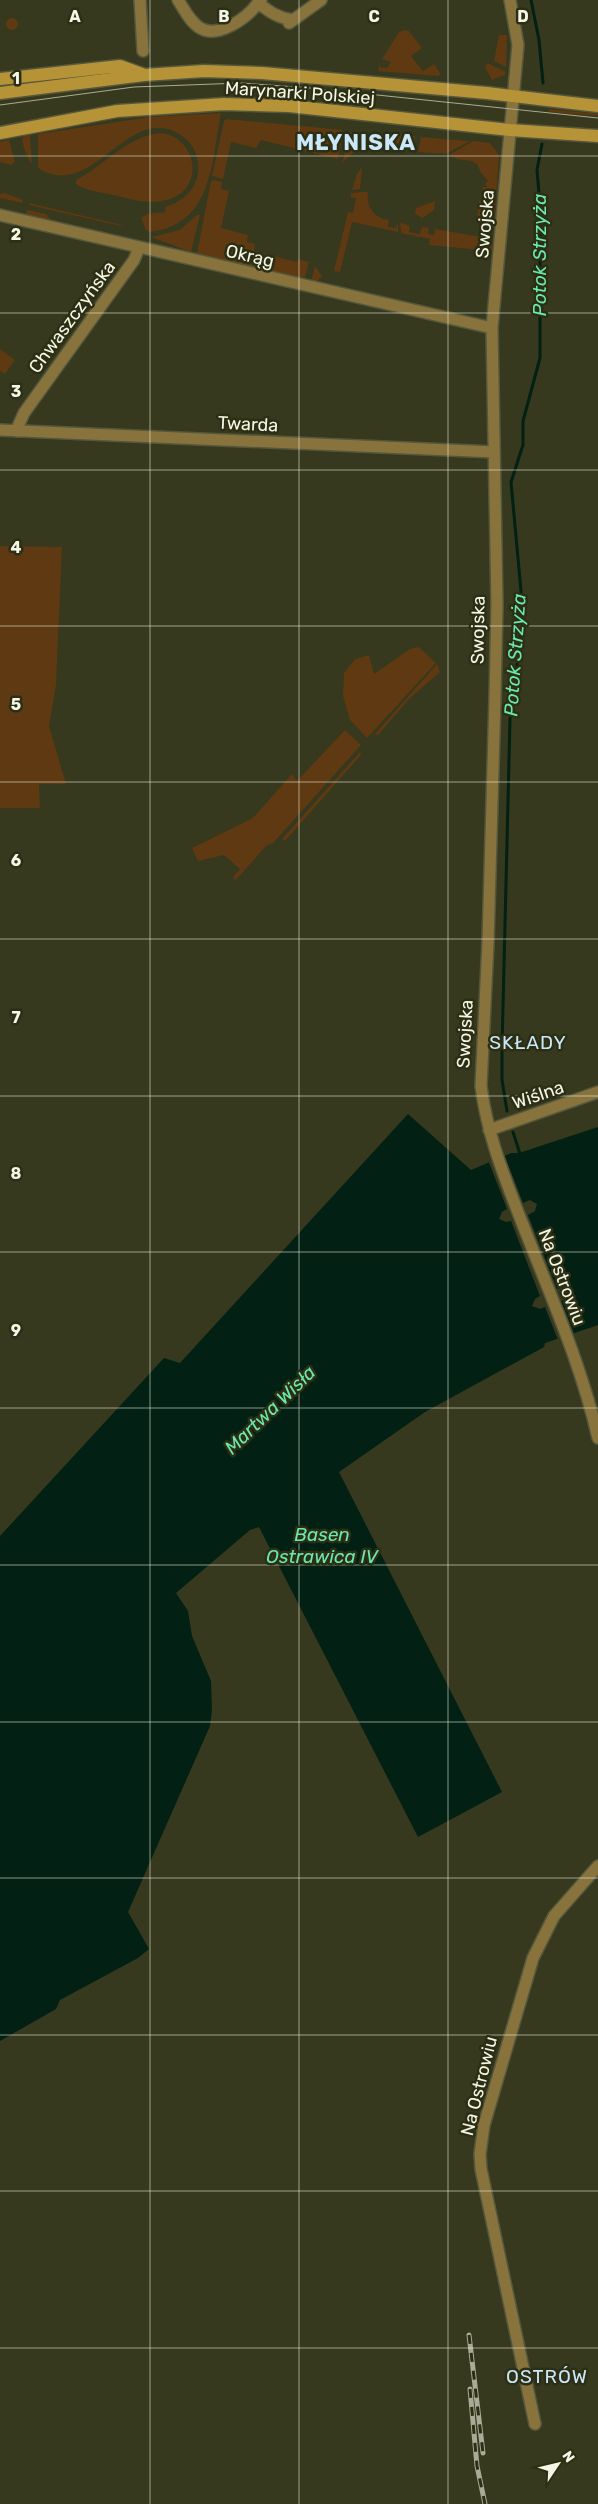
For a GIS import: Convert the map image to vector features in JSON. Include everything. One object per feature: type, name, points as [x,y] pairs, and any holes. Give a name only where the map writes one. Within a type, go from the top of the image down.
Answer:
[{"type":"main road","points":[[0,80],[120,66],[144,75]]},
{"type":"main road","name":"Marynarki Polskiej","points":[[0,94],[144,75],[204,71],[262,73],[513,96],[598,106]]},
{"type":"main road","name":"Marynarki Polskiej","points":[[0,133],[117,111],[224,104],[289,106],[510,130],[598,136]]},
{"type":"street","points":[[140,0],[143,51]]},
{"type":"street","points":[[178,0],[197,26],[206,31],[225,29],[259,2],[280,18],[291,22],[321,0]]},
{"type":"street","name":"Swojska","points":[[489,1130],[483,1106],[480,1070],[488,943],[495,697],[492,328],[518,45],[510,0]]},
{"type":"street","name":"Okrąg","points":[[0,215],[492,328]]},
{"type":"street","name":"Chwaszczyńska","points":[[16,431],[24,413],[134,260],[139,248]]},
{"type":"street","name":"Twarda","points":[[0,430],[494,452]]},
{"type":"street","name":"Wiślna","points":[[489,1130],[598,1092]]},
{"type":"street","name":"Na Ostrowiu","points":[[489,1130],[496,1157],[587,1393],[598,1438]]},
{"type":"street","name":"Na Ostrowiu","points":[[535,2424],[481,2169],[480,2154],[492,2095],[540,1941],[554,1916],[598,1866]]},
{"type":"shaded area","points":[[10,18],[14,18],[18,24],[14,30],[10,30],[6,26],[6,22]]},
{"type":"shaded area","points":[[409,31],[422,48],[411,56],[423,71],[434,64],[440,73],[439,76],[378,71],[380,62],[380,67],[387,68],[391,62],[382,59],[399,32]]},
{"type":"shaded area","points":[[499,35],[507,35],[506,67],[494,61]]},
{"type":"shaded area","points":[[487,63],[505,71],[505,75],[492,80],[485,67]]},
{"type":"shaded area","points":[[549,109],[598,114],[598,116],[549,112]]},
{"type":"shaded area","points":[[221,113],[211,171],[205,189],[197,205],[186,218],[170,227],[149,232],[146,230],[141,218],[147,214],[166,212],[165,207],[181,200],[196,182],[198,166],[195,151],[191,144],[179,134],[161,128],[143,131],[76,173],[57,175],[38,168],[38,134],[150,117]]},
{"type":"shaded area","points":[[227,119],[343,130],[338,159],[261,140],[256,148],[231,142],[223,179],[212,176],[224,121]]},
{"type":"shaded area","points":[[350,132],[363,133],[365,138],[361,145],[342,164]]},
{"type":"shaded area","points":[[161,133],[173,136],[189,152],[192,174],[189,184],[181,193],[163,201],[148,202],[93,191],[76,184],[76,180],[127,145],[149,135]]},
{"type":"shaded area","points":[[378,133],[415,136],[415,151],[389,148]]},
{"type":"shaded area","points":[[30,135],[32,164],[25,151],[22,137]]},
{"type":"shaded area","points":[[421,137],[470,141],[446,154],[418,152]]},
{"type":"shaded area","points":[[9,140],[15,162],[11,165],[0,162],[0,142]]},
{"type":"shaded area","points":[[473,141],[490,143],[499,155],[496,199],[482,198],[483,187],[487,187],[485,184],[488,181],[481,173],[477,164],[455,159],[449,155]]},
{"type":"shaded area","points":[[362,167],[360,189],[352,190],[357,174]]},
{"type":"shaded area","points":[[211,181],[222,182],[221,189],[229,191],[221,228],[248,235],[247,242],[255,244],[254,251],[297,262],[298,259],[309,262],[304,281],[200,256],[201,254],[197,253]]},
{"type":"shaded area","points":[[368,192],[368,202],[372,211],[379,217],[389,220],[388,227],[396,228],[398,222],[398,232],[352,222],[340,272],[334,271],[348,212],[353,213],[356,198],[351,197],[351,193]]},
{"type":"shaded area","points":[[5,193],[23,200],[22,203],[0,198],[0,194]]},
{"type":"shaded area","points":[[435,201],[434,210],[422,218],[415,214],[416,208]]},
{"type":"shaded area","points":[[479,201],[496,201],[494,219],[483,225],[477,219]]},
{"type":"shaded area","points":[[29,203],[118,224],[125,227],[29,205]]},
{"type":"shaded area","points":[[27,210],[46,214],[51,220],[26,214]]},
{"type":"shaded area","points":[[197,215],[200,215],[191,252],[151,237],[180,230]]},
{"type":"shaded area","points":[[400,222],[410,226],[409,232],[420,234],[422,227],[429,228],[428,234],[434,235],[435,229],[487,238],[492,244],[491,251],[429,245],[430,239],[401,233]]},
{"type":"shaded area","points":[[315,266],[322,276],[316,282],[311,282]]},
{"type":"shaded area","points":[[0,349],[15,360],[5,374],[0,371]]},
{"type":"shaded area","points":[[0,546],[62,547],[56,685],[49,726],[66,784],[39,784],[40,808],[0,808]]},
{"type":"shaded area","points":[[419,647],[436,663],[367,738],[350,720],[343,696],[344,673],[355,659],[369,655],[374,674],[410,649]]},
{"type":"shaded area","points":[[437,664],[440,672],[409,699],[379,734],[374,735]]},
{"type":"shaded area","points":[[345,730],[361,745],[273,843],[266,846],[236,880],[233,877],[240,869],[224,855],[198,861],[192,848],[253,818],[292,774],[297,781]]},
{"type":"shaded area","points":[[361,751],[360,756],[285,841],[282,839]]},
{"type":"water","points":[[408,1114],[471,1170],[511,1153],[519,1153],[598,1127],[598,1325],[545,1343],[544,1347],[425,1412],[339,1472],[502,1792],[418,1837],[259,1527],[250,1530],[176,1593],[188,1611],[192,1636],[211,1681],[212,1710],[210,1726],[128,1912],[149,1949],[138,1958],[60,2000],[56,2009],[0,2041],[0,1536],[164,1358],[180,1363]]},
{"type":"pier","points":[[504,1154],[523,1203],[530,1200],[537,1204],[535,1211],[528,1215],[557,1289],[564,1287],[572,1290],[569,1298],[561,1301],[574,1333],[558,1340],[545,1307],[540,1309],[532,1306],[535,1299],[540,1296],[511,1221],[506,1222],[499,1219],[502,1212],[507,1209],[488,1160]]},
{"type":"waterway","name":"Potok Strzyża","points":[[531,0],[539,40],[543,83]]},
{"type":"waterway","name":"Potok Strzyża","points":[[507,1111],[502,1080],[502,1048],[510,719],[520,644],[521,591],[511,482],[523,445],[523,421],[540,358],[540,205],[537,170],[542,144]]},
{"type":"waterway","name":"Potok Strzyża","points":[[513,1132],[521,1157]]},
{"type":"tram line","points":[[0,105],[134,87],[241,83],[310,88],[598,118]]},
{"type":"railway","points":[[469,2335],[483,2453]]},
{"type":"railway","points":[[470,2389],[477,2466],[485,2504]]},
{"type":"district","name":"MŁYNISKA","points":[[356,142]]},
{"type":"district","name":"SKŁADY","points":[[528,1042]]},
{"type":"district","name":"OSTRÓW","points":[[547,2376]]},
{"type":"water label","name":"Martwa Wisła","points":[[270,1410]]},
{"type":"water label","name":"Basen Ostrawica IV","points":[[322,1545]]}]
